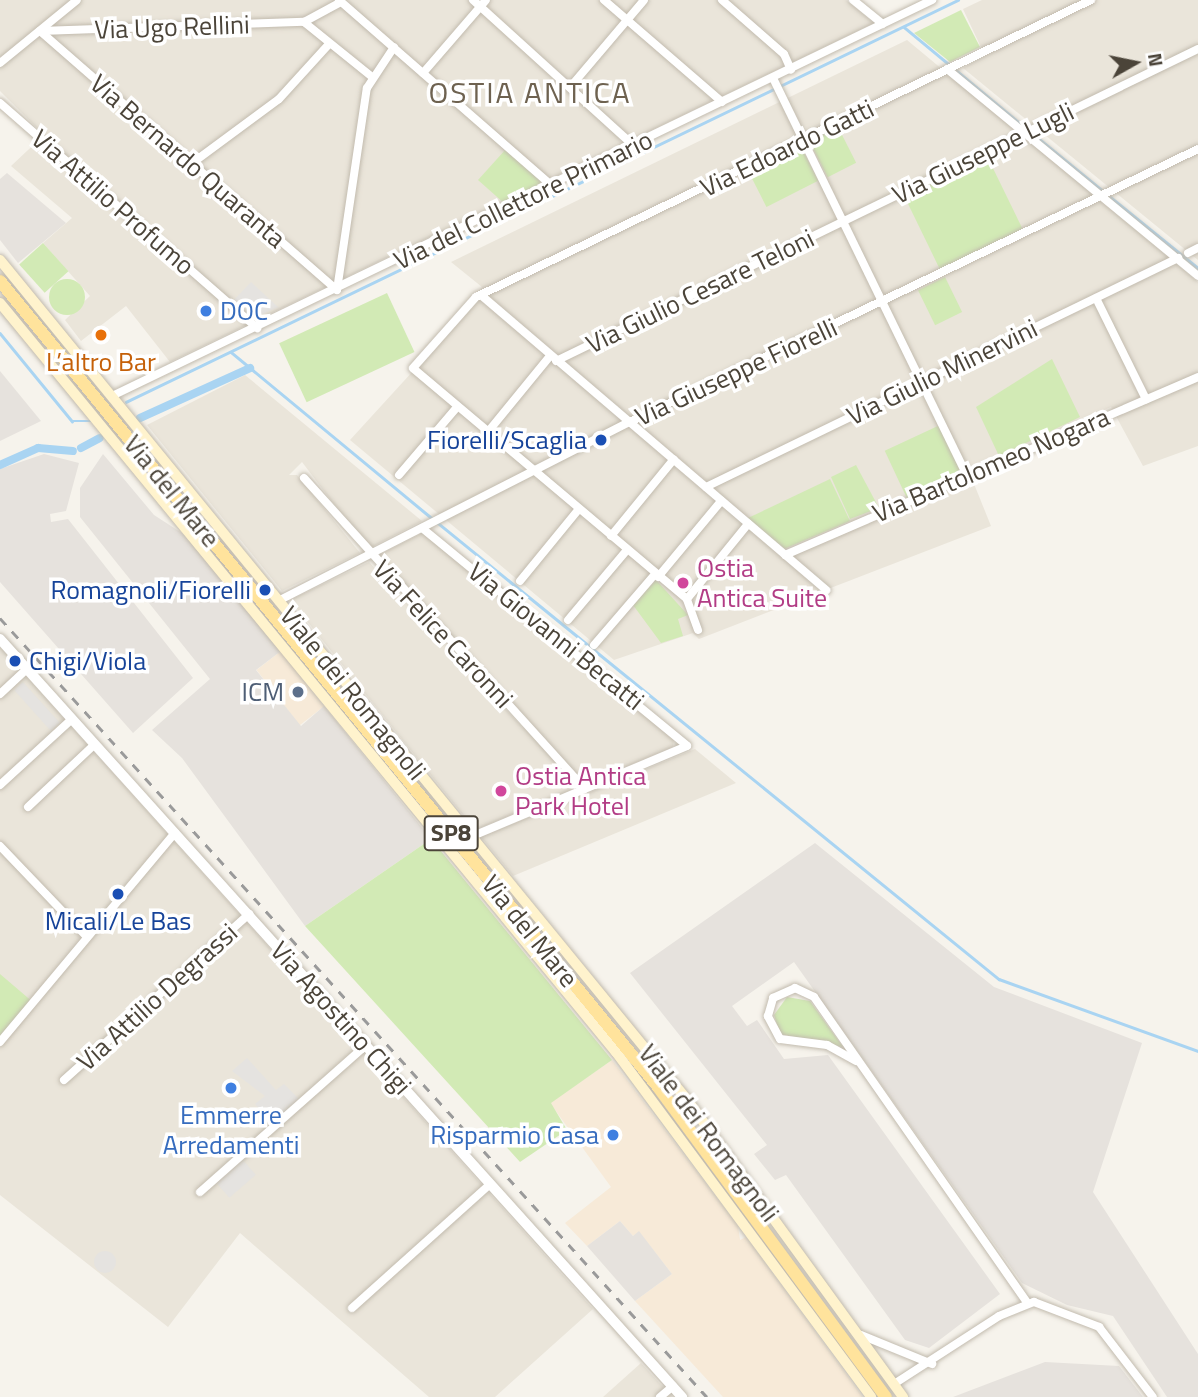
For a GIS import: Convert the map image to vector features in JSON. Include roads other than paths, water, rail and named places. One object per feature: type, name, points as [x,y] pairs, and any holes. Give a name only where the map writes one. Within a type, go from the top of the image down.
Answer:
[{"type":"main road","name":"Viale dei Romagnoli","points":[[0,260],[694,1108],[903,1397]]},
{"type":"main road","name":"Via del Mare","points":[[0,281],[658,1087],[886,1397]]},
{"type":"main road","points":[[0,303],[616,1052],[871,1397]]},
{"type":"street","points":[[61,0],[67,8]]},
{"type":"street","points":[[2,58],[77,0]]},
{"type":"street","points":[[473,0],[484,3],[634,146]]},
{"type":"street","points":[[604,0],[722,102]]},
{"type":"street","points":[[572,85],[644,0]]},
{"type":"street","points":[[722,0],[784,54],[791,70]]},
{"type":"street","points":[[853,0],[883,24]]},
{"type":"street","name":"Via del Collettore Primario","points":[[112,396],[337,290],[932,0]]},
{"type":"street","name":"Via Edoardo Gatti","points":[[482,296],[1091,0]]},
{"type":"street","points":[[371,76],[304,22],[340,1],[552,186]]},
{"type":"street","points":[[423,73],[484,3]]},
{"type":"street","name":"Via Ugo Rellini","points":[[40,31],[304,22]]},
{"type":"street","name":"Via Bernardo Quaranta","points":[[40,31],[337,290]]},
{"type":"street","points":[[191,164],[279,99],[329,44]]},
{"type":"street","points":[[337,290],[371,76],[394,47]]},
{"type":"street","name":"Via Giuseppe Lugli","points":[[844,221],[1198,49]]},
{"type":"street","points":[[947,69],[1198,276]]},
{"type":"street","points":[[774,78],[967,475]]},
{"type":"street","name":"Via Attilio Profumo","points":[[0,103],[257,328]]},
{"type":"street","name":"Via Giuseppe Fiorelli","points":[[278,601],[630,422],[1198,149]]},
{"type":"street","name":"Via Giulio Cesare Teloni","points":[[553,359],[844,221]]},
{"type":"street","points":[[1188,254],[1198,248]]},
{"type":"street","name":"Via Giulio Minervini","points":[[706,487],[1178,258]]},
{"type":"street","points":[[698,630],[687,599],[413,368],[482,296],[827,590]]},
{"type":"street","points":[[1096,298],[1146,399]]},
{"type":"street","points":[[487,433],[553,359]]},
{"type":"street","name":"Via Bartolomeo Nogara","points":[[785,555],[1198,377]]},
{"type":"street","points":[[398,475],[457,407]]},
{"type":"street","points":[[611,536],[674,459]]},
{"type":"street","name":"Via Felice Caronni","points":[[304,478],[369,554],[585,789]]},
{"type":"street","points":[[594,645],[721,501]]},
{"type":"street","points":[[520,582],[579,509]]},
{"type":"street","points":[[687,599],[748,524]]},
{"type":"street","name":"Via Giovanni Becatti","points":[[426,526],[687,747],[585,789]]},
{"type":"street","points":[[568,620],[627,550]]},
{"type":"street","name":"Via Agostino Chigi","points":[[0,639],[682,1397]]},
{"type":"street","points":[[0,694],[27,669]]},
{"type":"street","points":[[0,785],[72,719]]},
{"type":"street","points":[[28,807],[94,745]]},
{"type":"street","points":[[471,837],[585,789]]},
{"type":"street","points":[[0,1042],[175,833]]},
{"type":"street","points":[[0,846],[87,937]]},
{"type":"street","name":"Via Attilio Degrassi","points":[[64,1080],[248,914]]},
{"type":"street","points":[[856,1061],[827,1045],[780,1039],[768,1016],[773,998],[791,988],[809,993],[1027,1302],[1099,1327],[1153,1397]]},
{"type":"street","points":[[200,1192],[366,1045]]},
{"type":"street","points":[[352,1308],[490,1184]]},
{"type":"street","points":[[894,1384],[932,1364],[1027,1302]]},
{"type":"street","points":[[857,1333],[932,1364]]},
{"type":"street","points":[[660,1397],[673,1386]]},
{"type":"waterway","points":[[126,402],[958,0]]},
{"type":"waterway","points":[[904,27],[1027,129]]},
{"type":"waterway","points":[[1032,133],[1103,191]]},
{"type":"waterway","points":[[1108,195],[1198,268]]},
{"type":"waterway","points":[[0,333],[72,421],[91,421]]},
{"type":"waterway","points":[[231,352],[433,519]]},
{"type":"waterway","points":[[140,418],[250,368]]},
{"type":"waterway","points":[[81,448],[100,438]]},
{"type":"waterway","points":[[0,465],[38,448],[73,451]]},
{"type":"waterway","points":[[438,523],[999,979],[1198,1051]]},
{"type":"railway","points":[[0,618],[707,1397]]},
{"type":"place","name":"DOC","points":[[206,311]]},
{"type":"place","name":"L’altro Bar","points":[[101,335]]},
{"type":"place","name":"Fiorelli/Scaglia","points":[[601,440]]},
{"type":"place","name":"Ostia Antica Suite","points":[[683,583]]},
{"type":"place","name":"Romagnoli/Fiorelli","points":[[265,590]]},
{"type":"place","name":"Chigi/Viola","points":[[15,661]]},
{"type":"place","name":"ICM","points":[[298,692]]},
{"type":"place","name":"Ostia Antica Park Hotel","points":[[501,791]]},
{"type":"place","name":"Micali/Le Bas","points":[[118,894]]},
{"type":"place","name":"Emmerre Arredamenti","points":[[231,1088]]},
{"type":"place","name":"Risparmio Casa","points":[[613,1135]]},
{"type":"district","name":"OSTIA ANTICA","points":[[530,92]]}]
